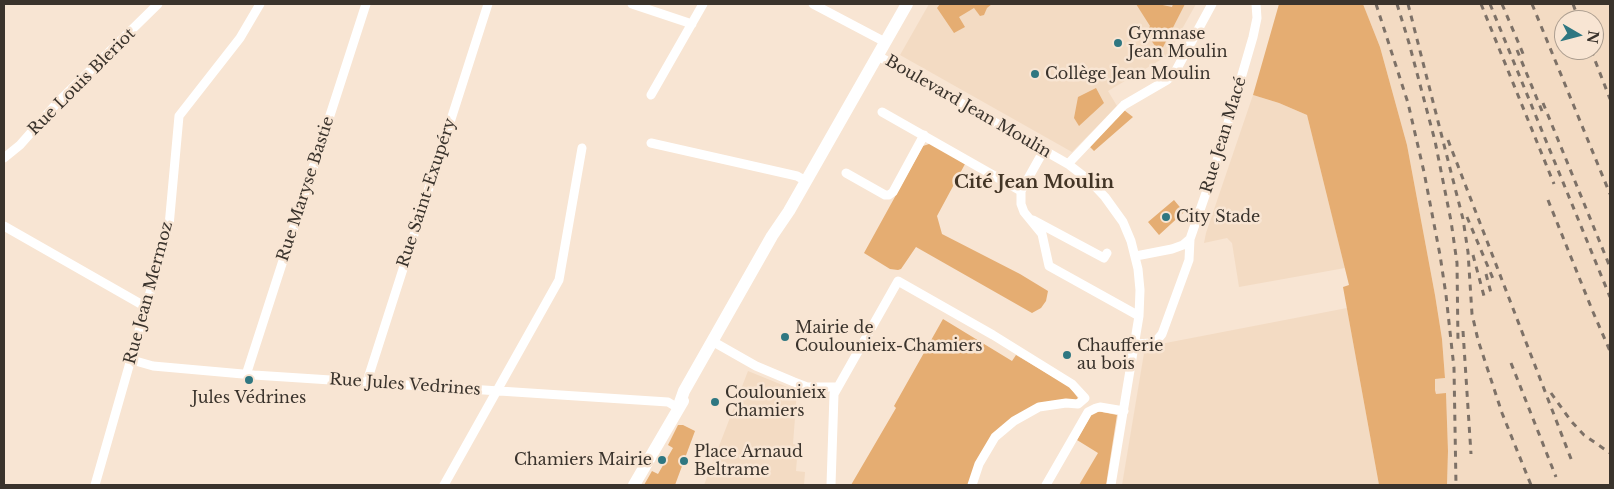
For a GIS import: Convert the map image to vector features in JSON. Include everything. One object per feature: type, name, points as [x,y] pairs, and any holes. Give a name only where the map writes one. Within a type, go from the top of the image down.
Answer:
[{"type":"main road","points":[[634,485],[678,408],[684,390],[714,343],[772,236],[789,211],[908,4]]},
{"type":"street","name":"Rue Louis Bleriot","points":[[4,158],[20,145],[57,104],[158,4]]},
{"type":"street","name":"Rue Jean Mermoz","points":[[95,485],[169,226],[179,116],[240,38],[260,4]]},
{"type":"street","name":"Rue Maryse Bastie","points":[[246,375],[366,4]]},
{"type":"street","name":"Rue Saint-Exupéry","points":[[369,383],[369,375],[488,4]]},
{"type":"street","points":[[632,4],[692,24]]},
{"type":"street","points":[[651,95],[703,4]]},
{"type":"street","points":[[814,4],[885,42]]},
{"type":"street","points":[[1068,164],[1124,105],[1174,74],[1212,4]]},
{"type":"street","name":"Rue Jean Macé","points":[[1134,344],[1152,343],[1162,334],[1188,260],[1190,239],[1210,181],[1254,37],[1257,18],[1256,4]]},
{"type":"street","name":"Boulevard Jean Moulin","points":[[878,56],[1068,164],[1090,181],[1105,197],[1123,222],[1136,256],[1140,290],[1139,316],[1111,485]]},
{"type":"street","points":[[882,112],[1021,191]]},
{"type":"street","points":[[846,173],[885,195],[889,195],[893,192],[924,136]]},
{"type":"street","points":[[652,143],[797,176],[806,181]]},
{"type":"street","points":[[444,485],[559,280],[582,148]]},
{"type":"street","points":[[1044,150],[1021,191],[1021,204],[1024,212],[1042,234],[1049,266],[1139,316]]},
{"type":"street","points":[[1030,218],[1104,258],[1107,253]]},
{"type":"street","points":[[4,226],[146,307]]},
{"type":"street","points":[[1136,256],[1172,249],[1190,239]]},
{"type":"street","points":[[830,485],[834,394],[898,281],[993,335],[1072,384],[1085,398],[1078,404],[1066,403],[1039,407],[1014,421],[995,437],[980,464],[972,485]]},
{"type":"street","points":[[714,343],[756,366],[794,382],[808,387],[837,388]]},
{"type":"street","name":"Rue Jules Vedrines","points":[[132,360],[153,366],[246,375],[668,402],[678,408]]},
{"type":"street","points":[[1046,485],[1088,412],[1100,407],[1124,411]]},
{"type":"shaded area","name":"Collège Jean Moulin","points":[[929,4],[1196,4],[1167,56],[1108,91],[1117,106],[1072,152],[900,55]]},
{"type":"shaded area","points":[[940,4],[992,4],[987,8],[984,15],[980,16],[974,8],[959,17],[965,27],[954,33],[937,8]]},
{"type":"shaded area","points":[[1136,4],[1158,4],[1172,7],[1173,4],[1185,4],[1160,53],[1146,33],[1150,26]]},
{"type":"shaded area","points":[[1279,4],[1363,4],[1380,47],[1407,145],[1442,339],[1445,378],[1435,379],[1435,390],[1436,394],[1446,393],[1447,485],[1379,485],[1343,287],[1349,285],[1307,115],[1279,103],[1253,95]]},
{"type":"shaded area","points":[[1363,4],[1610,4],[1610,485],[1447,485],[1446,394],[1436,394],[1435,389],[1435,379],[1445,378],[1442,339],[1407,145],[1380,47]]},
{"type":"shaded area","points":[[1096,88],[1104,103],[1079,126],[1074,118],[1078,97]]},
{"type":"shaded area","points":[[1253,95],[1279,103],[1307,115],[1345,268],[1239,287],[1232,243],[1227,238],[1204,243]]},
{"type":"shaded area","points":[[1124,110],[1133,117],[1094,151],[1090,147]]},
{"type":"shaded area","points":[[929,144],[965,164],[937,216],[942,234],[1020,274],[1048,291],[1046,301],[1041,308],[1032,313],[916,247],[901,269],[898,270],[890,269],[864,253],[923,146]]},
{"type":"shaded area","name":"City Stade","points":[[1174,200],[1184,212],[1159,235],[1148,222]]},
{"type":"shaded area","points":[[1347,308],[1379,485],[1122,485],[1145,347]]},
{"type":"shaded area","points":[[943,319],[1012,361],[1016,355],[1070,387],[1080,401],[1040,405],[993,436],[969,485],[851,485],[896,408],[894,406]]},
{"type":"shaded area","points":[[748,371],[797,391],[793,444],[798,445],[796,471],[805,472],[804,485],[704,485]]},
{"type":"shaded area","points":[[1097,411],[1117,415],[1106,485],[1079,485],[1098,453],[1077,440],[1091,415]]},
{"type":"shaded area","points":[[678,425],[683,425],[695,431],[675,485],[644,485],[652,471],[658,474],[673,448],[668,445]]},
{"type":"railway","points":[[1376,4],[1408,103],[1440,255],[1454,368],[1456,485]]},
{"type":"railway","points":[[1397,4],[1435,141],[1451,221],[1457,263],[1458,342]]},
{"type":"railway","points":[[1408,4],[1463,219],[1468,252],[1472,314],[1478,340],[1502,413],[1531,485]]},
{"type":"railway","points":[[1481,4],[1554,184]]},
{"type":"railway","points":[[1490,4],[1610,297]]},
{"type":"railway","points":[[1502,4],[1524,56]]},
{"type":"railway","points":[[1532,4],[1610,194]]},
{"type":"railway","points":[[1573,4],[1575,10]]},
{"type":"railway","points":[[1517,50],[1542,111]]},
{"type":"railway","points":[[1595,60],[1610,99]]},
{"type":"railway","points":[[1543,103],[1610,267]]},
{"type":"railway","points":[[1448,140],[1573,464]]},
{"type":"railway","points":[[1548,200],[1610,351]]},
{"type":"railway","points":[[1467,217],[1494,281]]},
{"type":"railway","points":[[1473,255],[1484,296]]},
{"type":"railway","points":[[1486,274],[1491,293]]},
{"type":"railway","points":[[1463,331],[1471,454]]},
{"type":"railway","points":[[1511,363],[1556,477]]},
{"type":"railway","points":[[1551,393],[1571,421],[1584,435],[1610,453]]},
{"type":"place","name":"Gymnase Jean Moulin","points":[[1118,43]]},
{"type":"place","name":"Collège Jean Moulin","points":[[1035,74]]},
{"type":"place","name":"City Stade","points":[[1166,217]]},
{"type":"place","name":"Mairie de Coulounieix-Chamiers","points":[[785,337]]},
{"type":"place","name":"Chaufferie au bois","points":[[1067,355]]},
{"type":"place","name":"Jules Védrines","points":[[249,380]]},
{"type":"place","name":"Coulounieix Chamiers","points":[[715,402]]},
{"type":"place","name":"Chamiers Mairie","points":[[662,460]]},
{"type":"place","name":"Place Arnaud Beltrame","points":[[684,461]]},
{"type":"district","name":"Cité Jean Moulin","points":[[1034,183]]}]
